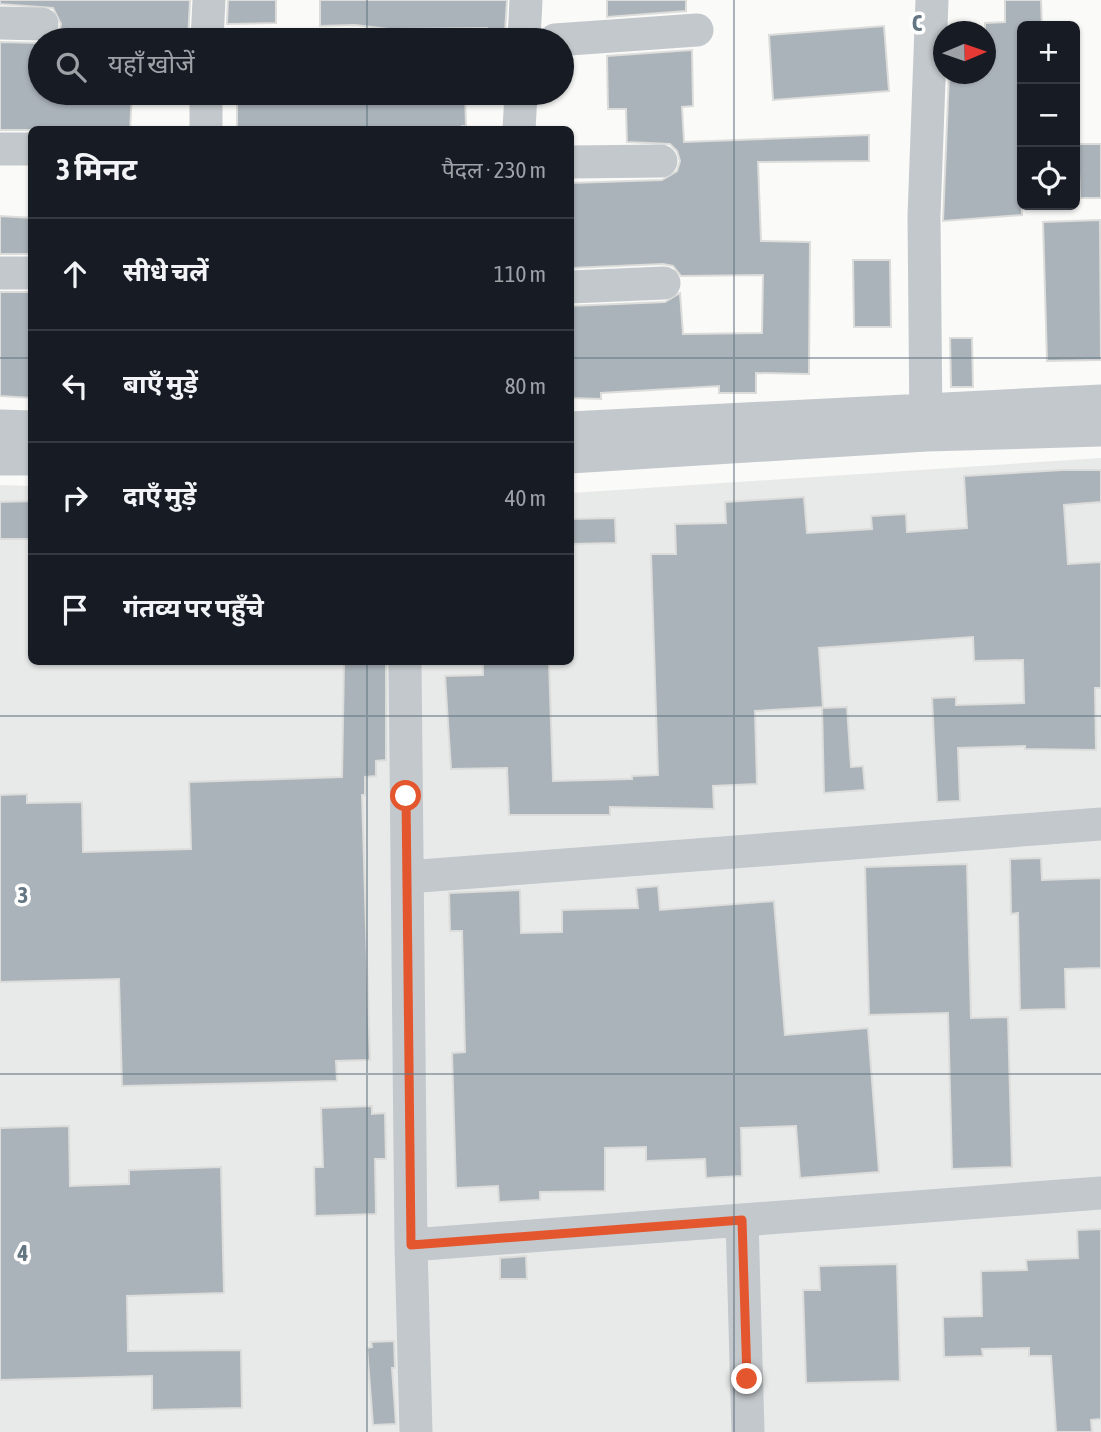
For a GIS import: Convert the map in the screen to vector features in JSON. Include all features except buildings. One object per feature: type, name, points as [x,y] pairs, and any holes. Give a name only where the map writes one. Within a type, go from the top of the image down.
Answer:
[{"type":"street","points":[[208,28],[209,0]]},
{"type":"street","points":[[525,28],[526,0]]},
{"type":"street","points":[[926,421],[924,216],[932,0]]},
{"type":"street","points":[[0,23],[42,24]]},
{"type":"street","points":[[574,39],[697,30]]},
{"type":"street","points":[[206,105],[206,126]]},
{"type":"street","points":[[519,126],[520,105]]},
{"type":"street","points":[[574,162],[661,161]]},
{"type":"street","points":[[0,273],[28,273]]},
{"type":"street","points":[[574,287],[664,282]]},
{"type":"street","points":[[574,457],[1101,401]]},
{"type":"street","points":[[574,428],[926,421],[1101,430]]},
{"type":"street","points":[[0,426],[28,427]]},
{"type":"street","points":[[0,459],[28,459]]},
{"type":"street","points":[[405,665],[411,1245],[416,1432]]},
{"type":"street","points":[[407,877],[1101,824]]},
{"type":"street","points":[[411,1245],[1101,1193]]},
{"type":"street","points":[[742,1220],[748,1432]]},
{"type":"shaded area","points":[[1101,458],[1101,1432],[0,1432],[0,485],[28,486],[28,665],[574,665],[574,493]]},
{"type":"route","points":[[406,796],[411,1245],[742,1220],[747,1379]]}]
